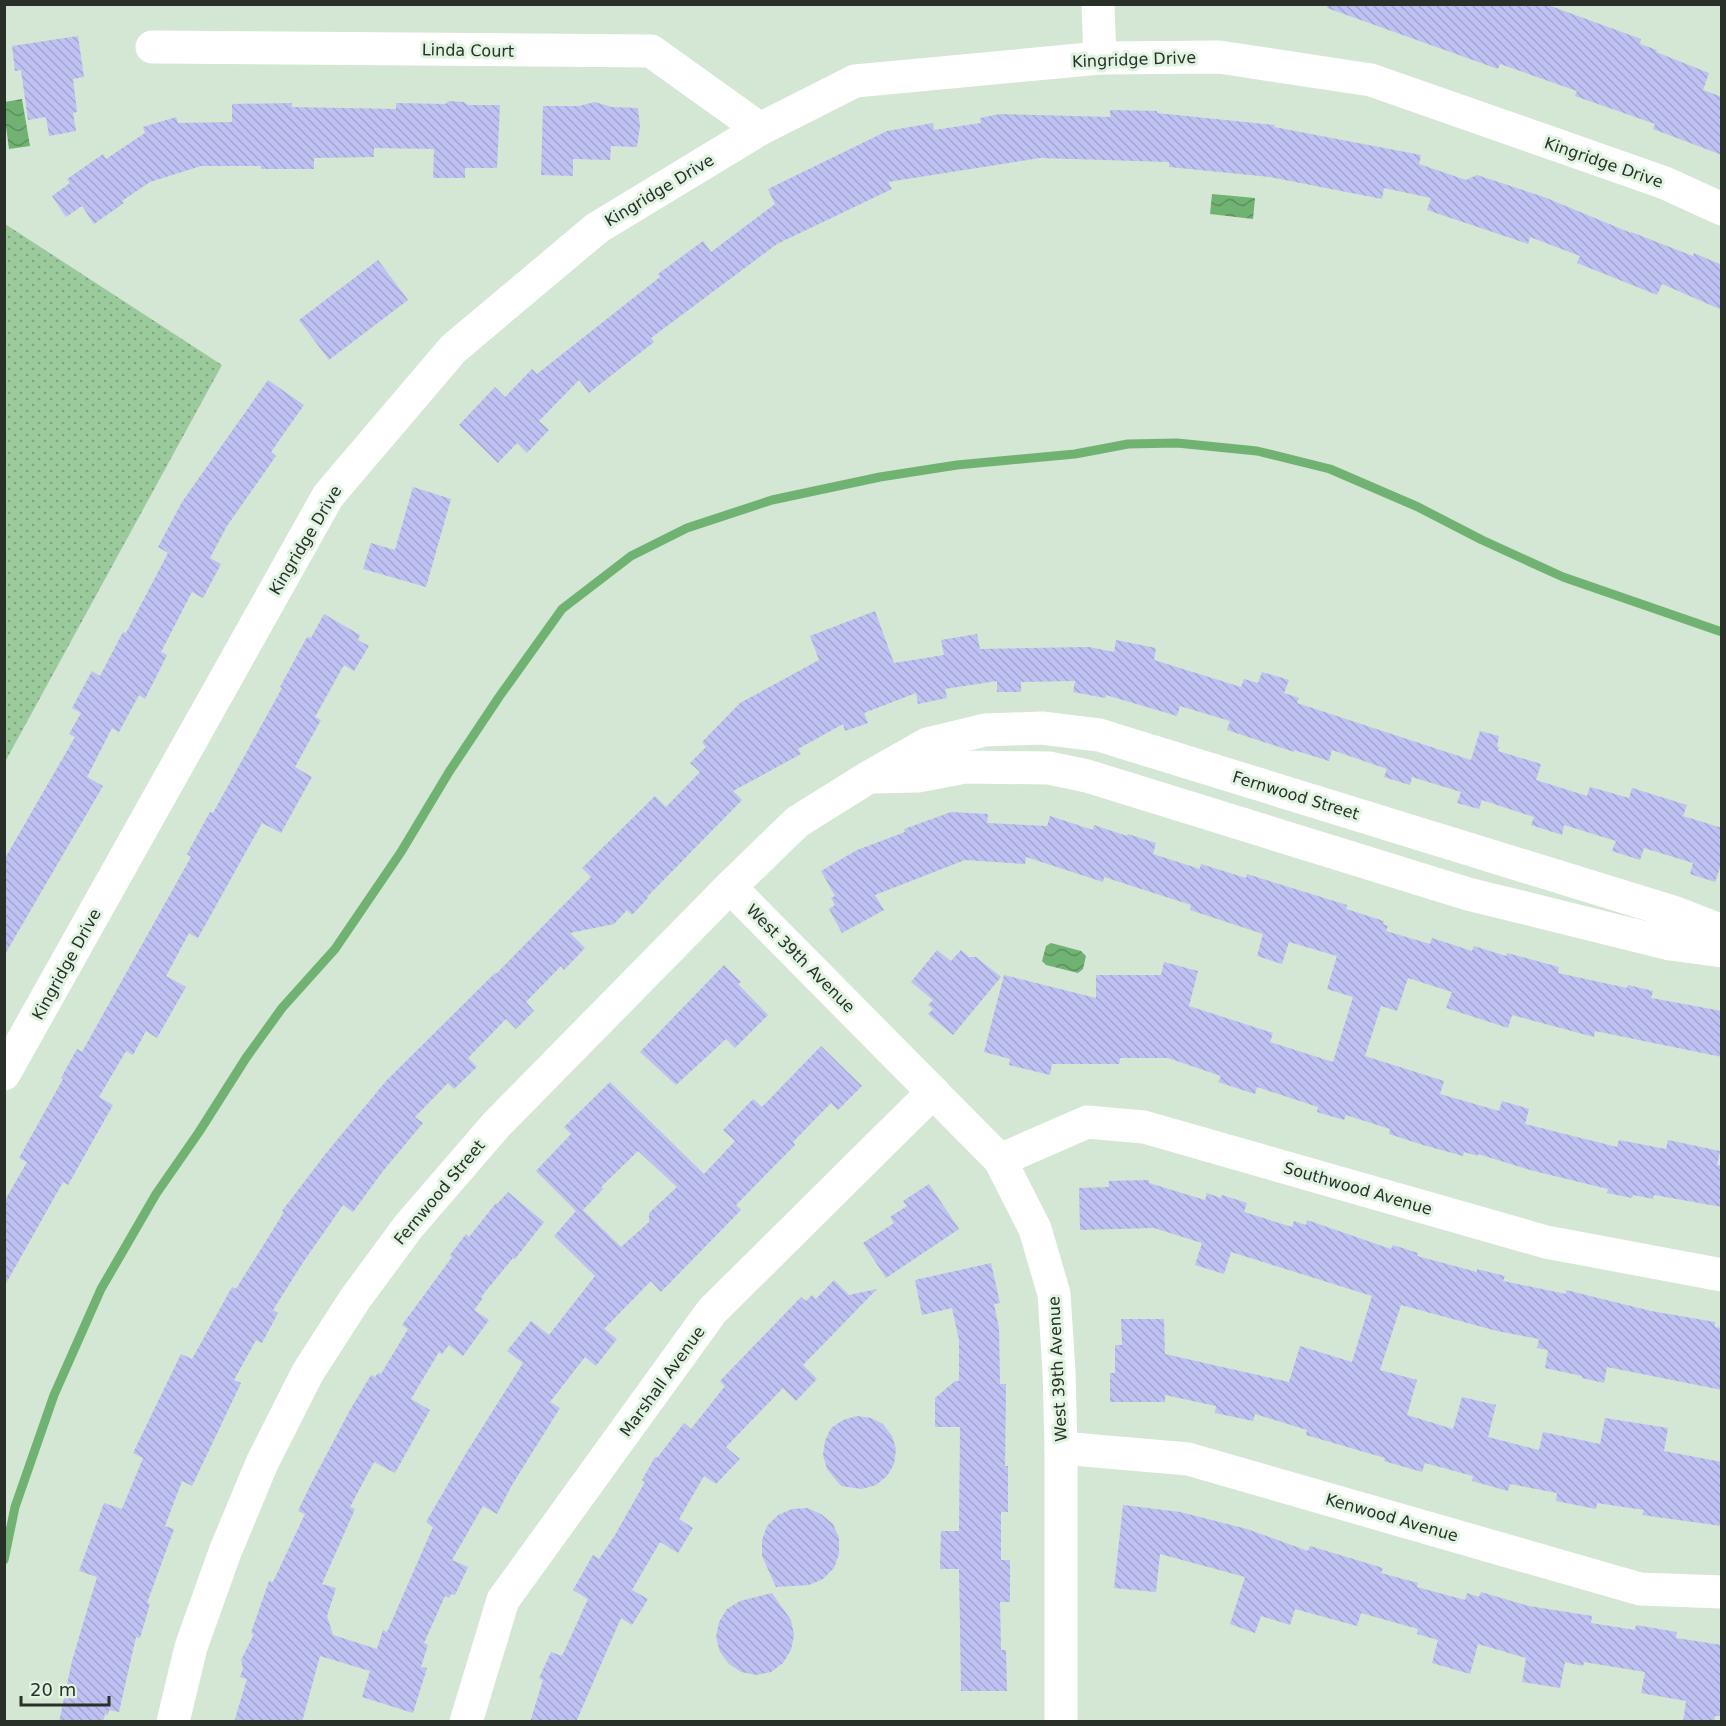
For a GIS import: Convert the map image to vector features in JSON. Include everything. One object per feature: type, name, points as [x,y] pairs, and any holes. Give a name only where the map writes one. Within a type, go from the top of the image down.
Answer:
[{"type":"street","points":[[1098,4],[1100,58]]},
{"type":"street","name":"Linda Court","points":[[152,47],[651,51],[760,129]]},
{"type":"street","name":"Kingridge Drive","points":[[4,1074],[327,496],[453,349],[597,228],[760,129],[855,81],[1100,58],[1219,57],[1371,80],[1665,183],[1722,209]]},
{"type":"street","name":"Fernwood Street","points":[[173,1722],[191,1647],[225,1552],[262,1463],[308,1372],[355,1299],[408,1227],[496,1125],[797,822],[927,744],[985,730],[1042,728],[1099,735],[1640,902],[1722,931]]},
{"type":"street","points":[[869,777],[918,776],[965,767],[1049,768],[1087,776],[1468,894],[1670,944],[1722,951]]},
{"type":"street","name":"West 39th Avenue","points":[[730,887],[1000,1160],[1035,1229],[1054,1294],[1061,1448],[1061,1722]]},
{"type":"street","name":"Marshall Avenue","points":[[466,1722],[503,1600],[712,1311],[933,1092]]},
{"type":"street","name":"Southwood Avenue","points":[[1000,1160],[1087,1122],[1144,1127],[1546,1242],[1722,1275]]},
{"type":"street","name":"Kenwood Avenue","points":[[1061,1448],[1188,1459],[1640,1589],[1722,1592]]},
{"type":"shaded area","points":[[5,224],[222,365],[5,762]]},
{"type":"water","points":[[22,99],[30,146],[9,149],[5,102]]},
{"type":"water","points":[[1212,194],[1255,198],[1253,219],[1210,214]]},
{"type":"water","points":[[1051,943],[1081,951],[1086,956],[1083,969],[1078,973],[1046,965],[1042,961],[1046,946]]},
{"type":"building","points":[[1328,4],[1545,4],[1641,39],[1640,44],[1657,50],[1656,52],[1709,73],[1703,90],[1722,97],[1722,155],[1653,129],[1655,124],[1575,96],[1577,91],[1500,64],[1498,69],[1327,8]]},
{"type":"building","points":[[78,36],[84,77],[73,79],[77,112],[73,113],[76,131],[49,136],[46,117],[28,120],[21,70],[15,71],[12,46]]},
{"type":"building","points":[[449,101],[464,102],[468,105],[500,105],[497,168],[465,168],[465,178],[433,178],[434,149],[374,148],[374,157],[314,158],[314,169],[201,166],[150,182],[94,224],[82,206],[66,217],[52,196],[70,183],[67,179],[103,154],[106,159],[145,133],[143,127],[176,117],[178,123],[232,122],[232,104],[292,103],[292,107],[396,109],[396,103],[445,104]]},
{"type":"building","points":[[595,102],[611,107],[638,108],[640,126],[637,147],[611,146],[610,160],[573,159],[573,176],[541,175],[543,106],[579,106]]},
{"type":"building","points":[[1110,110],[1157,111],[1157,113],[1275,125],[1274,127],[1421,155],[1419,164],[1466,180],[1477,175],[1544,197],[1631,233],[1693,256],[1694,253],[1722,265],[1722,310],[1662,284],[1657,295],[1577,263],[1580,256],[1530,237],[1528,244],[1427,210],[1431,198],[1384,188],[1382,199],[1270,177],[1169,167],[1169,162],[1040,158],[888,182],[892,189],[777,244],[651,338],[654,342],[589,393],[579,380],[539,421],[549,430],[527,453],[517,443],[498,463],[459,425],[495,387],[505,397],[532,369],[537,374],[660,277],[658,274],[703,241],[711,252],[775,204],[768,189],[887,131],[933,123],[934,130],[981,123],[980,118],[1000,114],[1110,117]]},
{"type":"building","points":[[378,260],[408,300],[329,360],[299,320]]},
{"type":"building","points":[[268,380],[304,405],[271,452],[276,456],[227,526],[210,558],[221,564],[203,598],[192,592],[161,652],[167,655],[145,699],[139,695],[119,732],[112,728],[87,777],[103,786],[4,956],[4,860],[75,737],[69,734],[81,713],[72,708],[92,671],[100,676],[123,632],[126,633],[168,553],[158,547],[182,502]]},
{"type":"building","points":[[413,487],[451,499],[426,587],[363,569],[371,543],[395,550]]},
{"type":"building","points":[[875,611],[894,663],[944,655],[941,640],[977,634],[980,649],[1089,647],[1114,652],[1116,640],[1156,648],[1154,660],[1241,687],[1244,679],[1258,683],[1262,672],[1289,680],[1284,693],[1299,698],[1297,703],[1471,760],[1480,731],[1499,736],[1498,751],[1541,764],[1536,780],[1587,796],[1590,787],[1629,798],[1632,788],[1687,805],[1683,816],[1722,828],[1722,862],[1715,882],[1690,874],[1693,863],[1644,848],[1640,860],[1612,851],[1616,841],[1564,825],[1562,835],[1531,825],[1534,817],[1482,800],[1479,809],[1457,803],[1461,792],[1412,777],[1410,785],[1384,777],[1387,769],[1332,750],[1329,761],[1294,750],[1294,752],[1227,730],[1230,721],[1180,706],[1177,716],[1106,695],[1105,698],[1073,692],[1075,681],[1021,682],[1021,692],[997,692],[997,681],[945,689],[947,698],[918,704],[916,693],[864,713],[868,723],[845,731],[843,724],[798,749],[801,754],[733,791],[742,800],[632,915],[627,910],[614,924],[570,933],[585,948],[564,970],[561,966],[526,1002],[534,1011],[516,1029],[506,1019],[468,1058],[477,1067],[454,1089],[448,1083],[415,1117],[423,1123],[353,1212],[343,1205],[273,1310],[278,1313],[262,1343],[256,1340],[234,1380],[241,1383],[192,1486],[182,1481],[165,1526],[174,1529],[147,1603],[150,1604],[140,1638],[136,1637],[119,1712],[109,1710],[103,1722],[59,1722],[72,1661],[97,1577],[79,1571],[104,1503],[122,1509],[143,1458],[133,1453],[181,1354],[192,1359],[232,1287],[236,1289],[284,1212],[282,1211],[387,1080],[591,877],[582,868],[655,796],[666,807],[700,772],[690,763],[706,747],[702,742],[740,703],[819,660],[810,636]]},
{"type":"building","points":[[324,614],[360,635],[358,640],[369,646],[354,671],[344,665],[315,717],[321,720],[295,767],[312,777],[281,833],[262,823],[198,938],[189,933],[166,976],[186,987],[157,1038],[146,1031],[133,1055],[126,1051],[99,1097],[113,1105],[68,1185],[63,1182],[4,1287],[4,1202],[27,1162],[19,1158],[77,1049],[82,1052],[191,857],[187,854],[210,812],[213,813],[282,688],[280,687],[307,637],[311,638]]},
{"type":"building","points":[[951,812],[988,814],[987,823],[1047,826],[1050,816],[1093,830],[1094,825],[1156,843],[1153,854],[1200,869],[1201,864],[1246,878],[1247,874],[1347,905],[1346,909],[1384,921],[1383,924],[1388,926],[1386,931],[1430,944],[1432,938],[1472,951],[1474,946],[1506,956],[1507,953],[1559,967],[1558,973],[1627,988],[1628,985],[1653,991],[1651,998],[1722,1011],[1722,1057],[1595,1031],[1594,1037],[1512,1015],[1508,1028],[1446,1008],[1452,992],[1408,978],[1397,1011],[1381,1006],[1365,1056],[1444,1081],[1440,1094],[1499,1111],[1502,1101],[1529,1109],[1525,1124],[1617,1147],[1619,1140],[1666,1149],[1668,1140],[1720,1151],[1717,1165],[1722,1166],[1722,1207],[1654,1195],[1653,1199],[1633,1195],[1632,1198],[1607,1193],[1608,1189],[1530,1170],[1478,1154],[1478,1156],[1464,1152],[1463,1156],[1389,1134],[1390,1129],[1346,1115],[1344,1120],[1317,1112],[1318,1107],[1257,1087],[1255,1094],[1218,1082],[1221,1076],[1168,1058],[1120,1058],[1119,1064],[1052,1064],[1050,1075],[1009,1065],[1010,1059],[984,1052],[1004,975],[1096,998],[1096,975],[1161,975],[1164,962],[1198,971],[1189,1006],[1273,1033],[1270,1042],[1333,1062],[1353,997],[1327,989],[1337,956],[1289,942],[1282,964],[1257,956],[1263,934],[1190,910],[1191,905],[1104,877],[1103,882],[1026,857],[1025,864],[965,860],[875,895],[884,910],[842,933],[829,909],[835,905],[831,898],[835,896],[821,871],[857,850],[905,832],[904,829]]},
{"type":"building","points":[[937,950],[951,961],[961,950],[969,957],[976,957],[1001,977],[953,1035],[928,1014],[933,1009],[928,1005],[933,1000],[911,982]]},
{"type":"building","points":[[724,965],[741,982],[738,984],[768,1015],[735,1048],[726,1039],[676,1085],[640,1052]]},
{"type":"building","points":[[821,1046],[862,1086],[838,1110],[831,1103],[793,1142],[795,1145],[736,1205],[741,1210],[661,1292],[651,1281],[604,1329],[617,1339],[596,1366],[585,1357],[550,1402],[560,1408],[512,1485],[497,1514],[483,1506],[452,1560],[468,1567],[455,1595],[451,1594],[449,1598],[445,1596],[424,1643],[428,1645],[421,1667],[427,1668],[413,1713],[362,1697],[370,1671],[320,1656],[302,1722],[234,1722],[247,1679],[240,1677],[243,1668],[241,1660],[254,1634],[251,1633],[269,1581],[273,1582],[305,1514],[298,1511],[350,1410],[371,1375],[375,1377],[378,1373],[381,1374],[408,1329],[402,1325],[466,1234],[469,1237],[496,1203],[508,1192],[544,1222],[481,1297],[483,1298],[474,1310],[489,1320],[463,1356],[449,1345],[442,1354],[439,1352],[411,1399],[430,1410],[395,1473],[374,1462],[350,1507],[355,1509],[322,1584],[336,1588],[327,1616],[333,1635],[377,1649],[383,1630],[387,1632],[433,1527],[426,1522],[523,1363],[507,1351],[531,1321],[549,1335],[595,1276],[554,1236],[576,1211],[536,1171],[571,1134],[564,1127],[610,1082],[704,1174],[735,1141],[723,1130],[753,1099],[762,1107]],"holes":[[[638,1151],[677,1187],[649,1213],[649,1222],[621,1247],[583,1210],[603,1189],[601,1187]]]},
{"type":"building","points":[[1149,1180],[1149,1183],[1205,1200],[1207,1193],[1247,1203],[1244,1212],[1292,1227],[1294,1221],[1306,1225],[1307,1220],[1391,1249],[1393,1245],[1418,1253],[1417,1256],[1477,1272],[1477,1269],[1505,1276],[1503,1281],[1566,1294],[1566,1290],[1651,1311],[1715,1322],[1715,1327],[1722,1328],[1722,1390],[1607,1367],[1604,1383],[1582,1378],[1582,1376],[1545,1368],[1548,1350],[1537,1348],[1539,1339],[1497,1331],[1401,1305],[1380,1370],[1417,1380],[1407,1415],[1453,1429],[1462,1397],[1496,1405],[1488,1437],[1539,1450],[1543,1432],[1600,1444],[1605,1418],[1668,1428],[1664,1451],[1722,1462],[1722,1526],[1642,1515],[1644,1510],[1597,1503],[1596,1509],[1556,1501],[1557,1493],[1510,1484],[1508,1491],[1472,1481],[1473,1476],[1425,1463],[1422,1472],[1384,1461],[1385,1458],[1306,1435],[1307,1430],[1255,1414],[1253,1421],[1215,1413],[1216,1406],[1165,1395],[1165,1402],[1110,1402],[1110,1373],[1115,1373],[1115,1345],[1122,1345],[1121,1319],[1164,1319],[1165,1354],[1289,1382],[1300,1346],[1352,1362],[1372,1296],[1231,1252],[1224,1274],[1195,1265],[1202,1243],[1154,1228],[1080,1230],[1079,1188],[1109,1187],[1109,1181]]},
{"type":"building","points":[[929,1184],[959,1229],[886,1278],[863,1243],[894,1223],[890,1217],[907,1206],[903,1201]]},
{"type":"building","points":[[991,1263],[1000,1303],[994,1304],[999,1328],[1000,1384],[1006,1384],[1005,1466],[1008,1466],[1008,1512],[1001,1512],[1001,1560],[1010,1560],[1010,1602],[1000,1602],[1001,1650],[1006,1650],[1007,1691],[961,1691],[959,1569],[940,1569],[941,1531],[959,1531],[960,1427],[935,1427],[935,1398],[955,1381],[959,1381],[959,1340],[952,1308],[922,1315],[915,1280]]},
{"type":"building","points":[[834,1280],[849,1295],[877,1289],[803,1365],[817,1379],[796,1401],[783,1388],[726,1447],[740,1459],[716,1484],[704,1476],[679,1519],[693,1528],[678,1553],[660,1542],[632,1590],[648,1599],[632,1625],[621,1618],[576,1722],[530,1722],[543,1680],[539,1678],[551,1652],[562,1656],[588,1599],[573,1590],[593,1555],[599,1559],[615,1535],[645,1482],[642,1480],[655,1457],[657,1458],[684,1423],[691,1429],[725,1386],[720,1381],[801,1297],[806,1301],[812,1295],[816,1299]]},
{"type":"building","points":[[857,1416],[871,1418],[883,1424],[892,1436],[896,1449],[894,1464],[887,1476],[876,1485],[862,1489],[841,1486],[827,1469],[823,1455],[825,1441],[831,1428],[843,1420]]},
{"type":"building","points":[[1123,1505],[1180,1512],[1247,1529],[1308,1551],[1310,1546],[1383,1568],[1381,1573],[1418,1583],[1417,1587],[1465,1600],[1467,1593],[1479,1597],[1481,1592],[1529,1606],[1592,1616],[1591,1623],[1635,1630],[1636,1625],[1677,1632],[1676,1638],[1722,1645],[1722,1716],[1715,1716],[1714,1722],[1683,1722],[1686,1701],[1641,1693],[1645,1672],[1584,1662],[1583,1666],[1565,1662],[1560,1688],[1522,1682],[1526,1658],[1478,1644],[1470,1674],[1432,1663],[1438,1640],[1417,1634],[1418,1629],[1361,1613],[1357,1626],[1295,1609],[1290,1625],[1261,1616],[1255,1633],[1230,1624],[1245,1577],[1160,1554],[1156,1592],[1114,1588]]},
{"type":"building","points":[[807,1508],[821,1514],[833,1524],[839,1538],[839,1554],[834,1568],[823,1579],[809,1585],[776,1587],[762,1556],[762,1540],[767,1526],[778,1515],[792,1509]]},
{"type":"building","points":[[772,1593],[791,1620],[794,1635],[791,1650],[783,1663],[771,1672],[756,1675],[741,1672],[729,1664],[720,1652],[716,1637],[719,1622],[727,1609],[740,1601]]},
{"type":"waterway","points":[[4,1560],[15,1507],[54,1395],[101,1289],[156,1194],[282,1008],[335,949],[401,852],[449,772],[499,697],[562,609],[631,556],[687,528],[772,500],[880,477],[957,465],[1075,454],[1128,444],[1177,443],[1257,451],[1330,469],[1418,507],[1482,540],[1563,577],[1722,632]]}]
